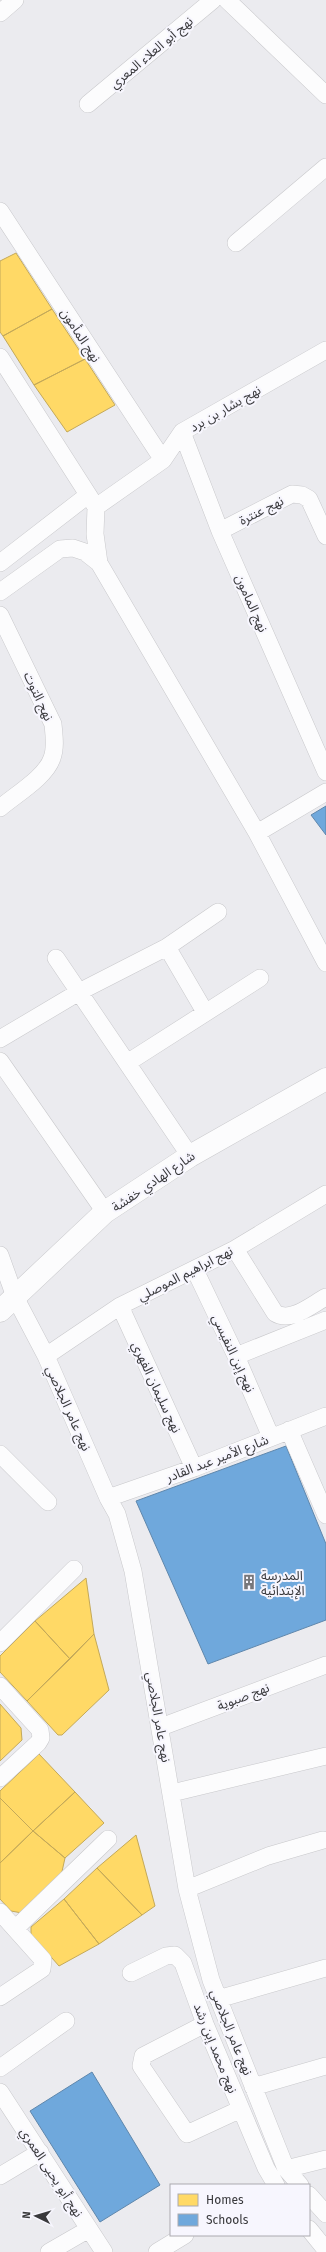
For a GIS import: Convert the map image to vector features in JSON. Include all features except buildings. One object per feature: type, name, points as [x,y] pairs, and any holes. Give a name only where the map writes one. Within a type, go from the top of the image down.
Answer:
[{"type":"street","points":[[0,13],[16,0]]},
{"type":"street","name":"نهج أبو العلاء المعري","points":[[88,104],[213,0]]},
{"type":"street","points":[[227,0],[326,95]]},
{"type":"street","points":[[236,243],[326,167]]},
{"type":"street","name":"نهج المأمون","points":[[0,211],[163,460]]},
{"type":"street","name":"نهج بشار بن برد","points":[[0,563],[92,501],[163,460],[182,432],[326,350]]},
{"type":"street","points":[[0,357],[92,501],[99,563]]},
{"type":"street","name":"نهج المامون","points":[[182,432],[220,531],[326,772]]},
{"type":"street","name":"نهج عنترة","points":[[220,531],[292,494],[302,495],[309,499],[326,536]]},
{"type":"street","points":[[0,570],[6,587],[60,549],[73,548],[85,552],[99,563],[257,833],[326,963]]},
{"type":"street","name":"نهج التوت","points":[[0,615],[53,724],[55,742],[52,758],[42,774],[0,808]]},
{"type":"street","points":[[257,833],[326,792]]},
{"type":"street","points":[[0,1039],[79,992],[167,947],[218,912]]},
{"type":"street","points":[[167,947],[205,1012]]},
{"type":"street","points":[[56,958],[190,1156]]},
{"type":"street","points":[[127,1063],[260,978]]},
{"type":"street","points":[[0,1061],[106,1212]]},
{"type":"street","name":"شارع الهادي خفشة","points":[[8,1304],[106,1212],[190,1156],[326,1079]]},
{"type":"street","name":"نهج ابراهيم الموصلي","points":[[46,1356],[120,1306],[195,1270],[326,1194]]},
{"type":"street","points":[[235,1248],[275,1313],[280,1316],[290,1316],[326,1297]]},
{"type":"street","name":"نهج عامر الجلاصي","points":[[0,1255],[8,1304],[46,1356],[108,1498],[118,1514],[133,1571],[161,1727],[187,1889],[211,1980],[286,2169],[299,2184]]},
{"type":"street","name":"نهج إبن النفيسي","points":[[195,1270],[236,1356],[271,1437]]},
{"type":"street","name":"نهج سليمان الفهري","points":[[120,1306],[194,1468]]},
{"type":"street","points":[[236,1356],[326,1320]]},
{"type":"street","name":"شارع الأمير عبد القادر","points":[[108,1498],[194,1468],[326,1416]]},
{"type":"street","points":[[289,1430],[326,1515]]},
{"type":"street","points":[[0,1454],[48,1502]]},
{"type":"street","points":[[0,1643],[74,1569]]},
{"type":"street","name":"نهج صبوية","points":[[161,1727],[326,1665]]},
{"type":"street","points":[[0,1686],[40,1730],[41,1738],[38,1743],[0,1778]]},
{"type":"street","points":[[172,1793],[326,1756]]},
{"type":"street","points":[[16,1928],[108,1839]]},
{"type":"street","points":[[187,1889],[268,1856],[323,1840]]},
{"type":"street","points":[[0,1912],[16,1928],[43,1960],[42,1969],[0,1997]]},
{"type":"street","name":"نهج محمد إبن رشد","points":[[131,1973],[166,1956],[175,1956],[183,1963],[205,2024],[272,2184]]},
{"type":"street","points":[[218,1999],[326,1968]]},
{"type":"street","points":[[0,2068],[66,2021]]},
{"type":"street","points":[[205,2024],[143,2056],[142,2066],[187,2134],[241,2109]]},
{"type":"street","points":[[253,2087],[326,2066]]},
{"type":"street","name":"نهج أبو يحيى العمري","points":[[0,2092],[104,2252]]},
{"type":"street","points":[[0,2176],[40,2152]]},
{"type":"street","points":[[286,2169],[326,2158]]},
{"type":"street","points":[[310,2196],[326,2214]]},
{"type":"street","points":[[49,2252],[89,2229]]},
{"type":"street","points":[[310,2230],[326,2250]]},
{"type":"street","points":[[157,2252],[183,2236]]},
{"type":"place","name":"المدرسة الإبتدائية","points":[[249,1582]]}]
